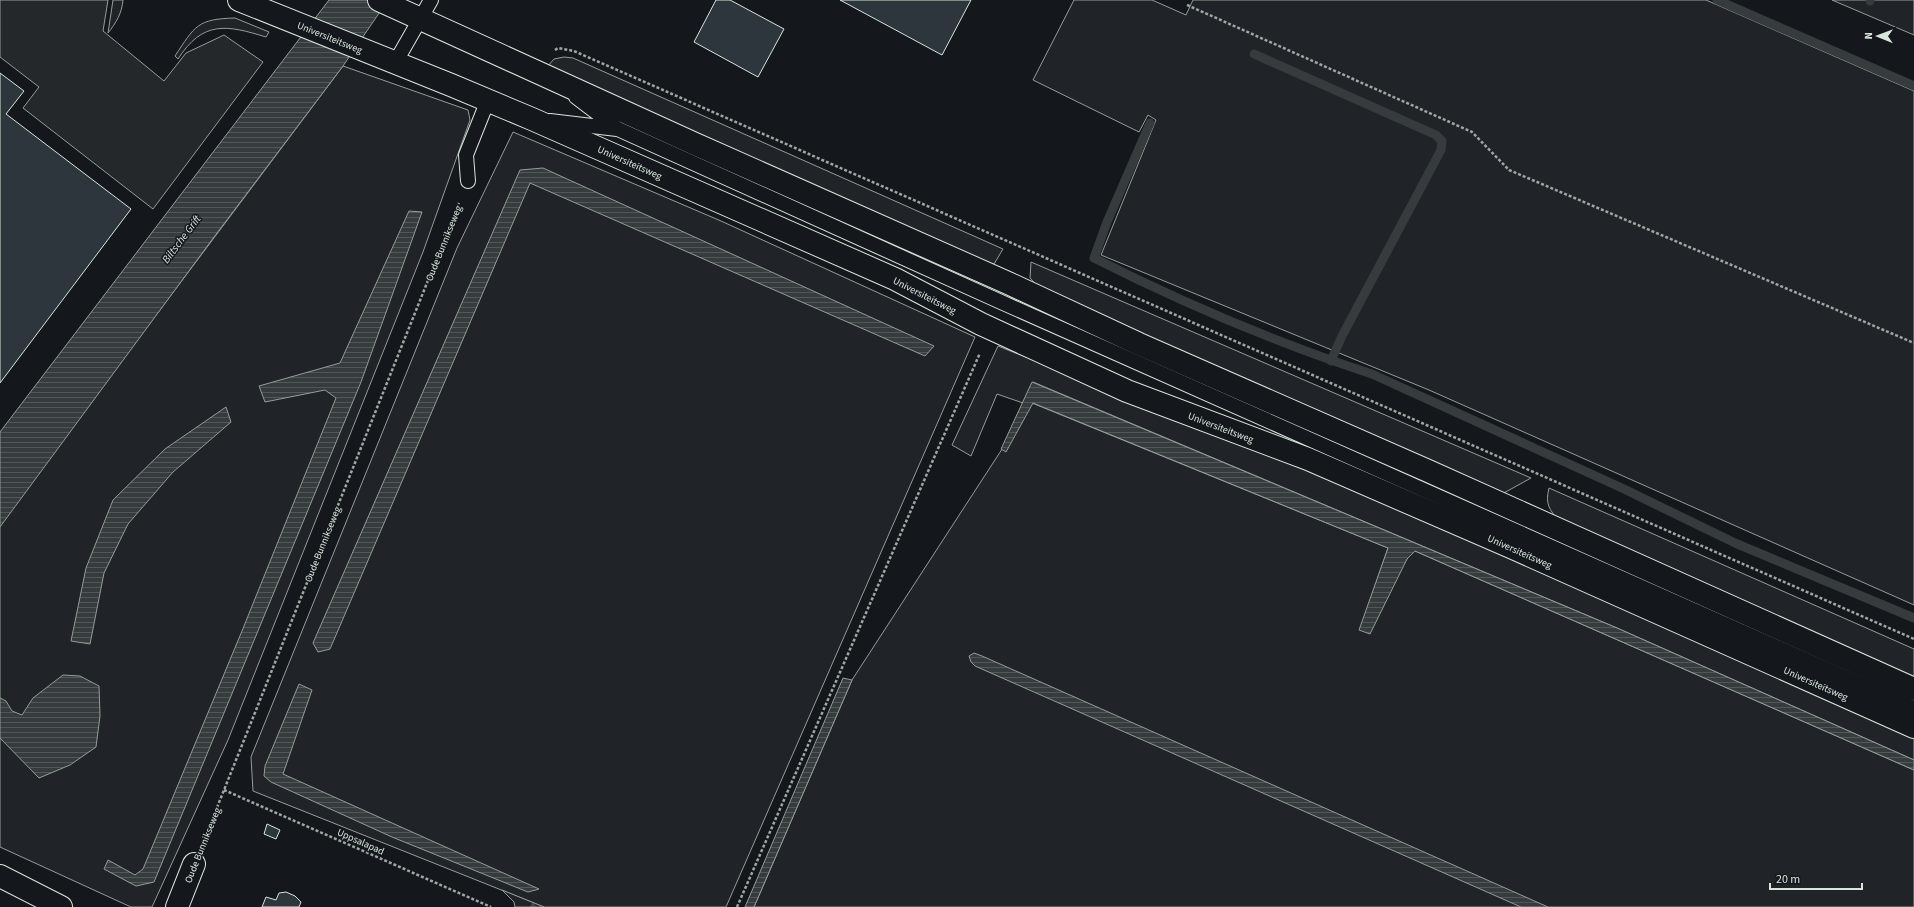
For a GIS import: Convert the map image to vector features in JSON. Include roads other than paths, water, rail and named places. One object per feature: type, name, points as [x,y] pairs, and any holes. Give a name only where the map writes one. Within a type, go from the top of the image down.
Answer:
[{"type":"main road","name":"Universiteitsweg","points":[[239,0],[532,119],[895,279],[992,329],[1127,391],[1308,459],[1527,554],[1914,727]]},
{"type":"main road","name":"Universiteitsweg","points":[[385,3],[425,9],[544,74],[1008,283],[1139,344],[1433,473],[1914,689]]},
{"type":"main road","name":"Oude Bunnikseweg","points":[[177,907],[194,864]]},
{"type":"main road","points":[[0,876],[61,907]]},
{"type":"lane","points":[[395,63],[425,9]]},
{"type":"lane","name":"Universiteitsweg","points":[[544,74],[618,129],[1008,306],[1914,708]]},
{"type":"lane","points":[[468,181],[466,155],[488,100]]},
{"type":"lane","name":"Universiteitsweg","points":[[532,119],[618,129]]},
{"type":"water","name":"Biltsche Grift","points":[[329,0],[388,0],[343,66],[214,237],[0,527],[0,432]]},
{"type":"water","points":[[543,168],[934,346],[925,356],[530,183],[330,649],[318,652],[313,643],[520,170]]},
{"type":"water","points":[[409,211],[422,212],[361,382],[154,882],[136,886],[104,869],[108,860],[135,875],[143,869],[242,631],[336,398],[325,390],[265,402],[259,386],[340,363]]},
{"type":"water","points":[[1032,382],[1617,628],[1914,760],[1914,770],[1415,551],[1407,559],[1370,634],[1359,630],[1388,548],[1033,403],[1006,452],[1001,449]]},
{"type":"water","points":[[226,407],[231,422],[173,472],[128,524],[104,573],[90,644],[71,641],[86,568],[113,500],[165,449]]},
{"type":"water","points":[[974,653],[1548,907],[1521,907],[975,666],[971,662],[969,656]]},
{"type":"water","points":[[63,675],[80,676],[99,686],[100,716],[96,747],[70,765],[39,778],[0,738],[0,698],[6,701],[12,711],[22,715],[33,698]]},
{"type":"water","points":[[843,678],[852,680],[754,907],[745,907]]},
{"type":"water","points":[[299,684],[312,690],[283,774],[539,889],[528,892],[392,837],[271,782],[264,776],[265,766]]},
{"type":"waterway","points":[[1717,0],[1914,86]]},
{"type":"waterway","points":[[1254,54],[1436,135],[1442,141],[1441,150],[1342,336],[1331,361]]},
{"type":"waterway","points":[[1150,123],[1107,222],[1094,258],[1162,291],[1266,336],[1372,374],[1624,489],[1735,543],[1914,618]]}]
